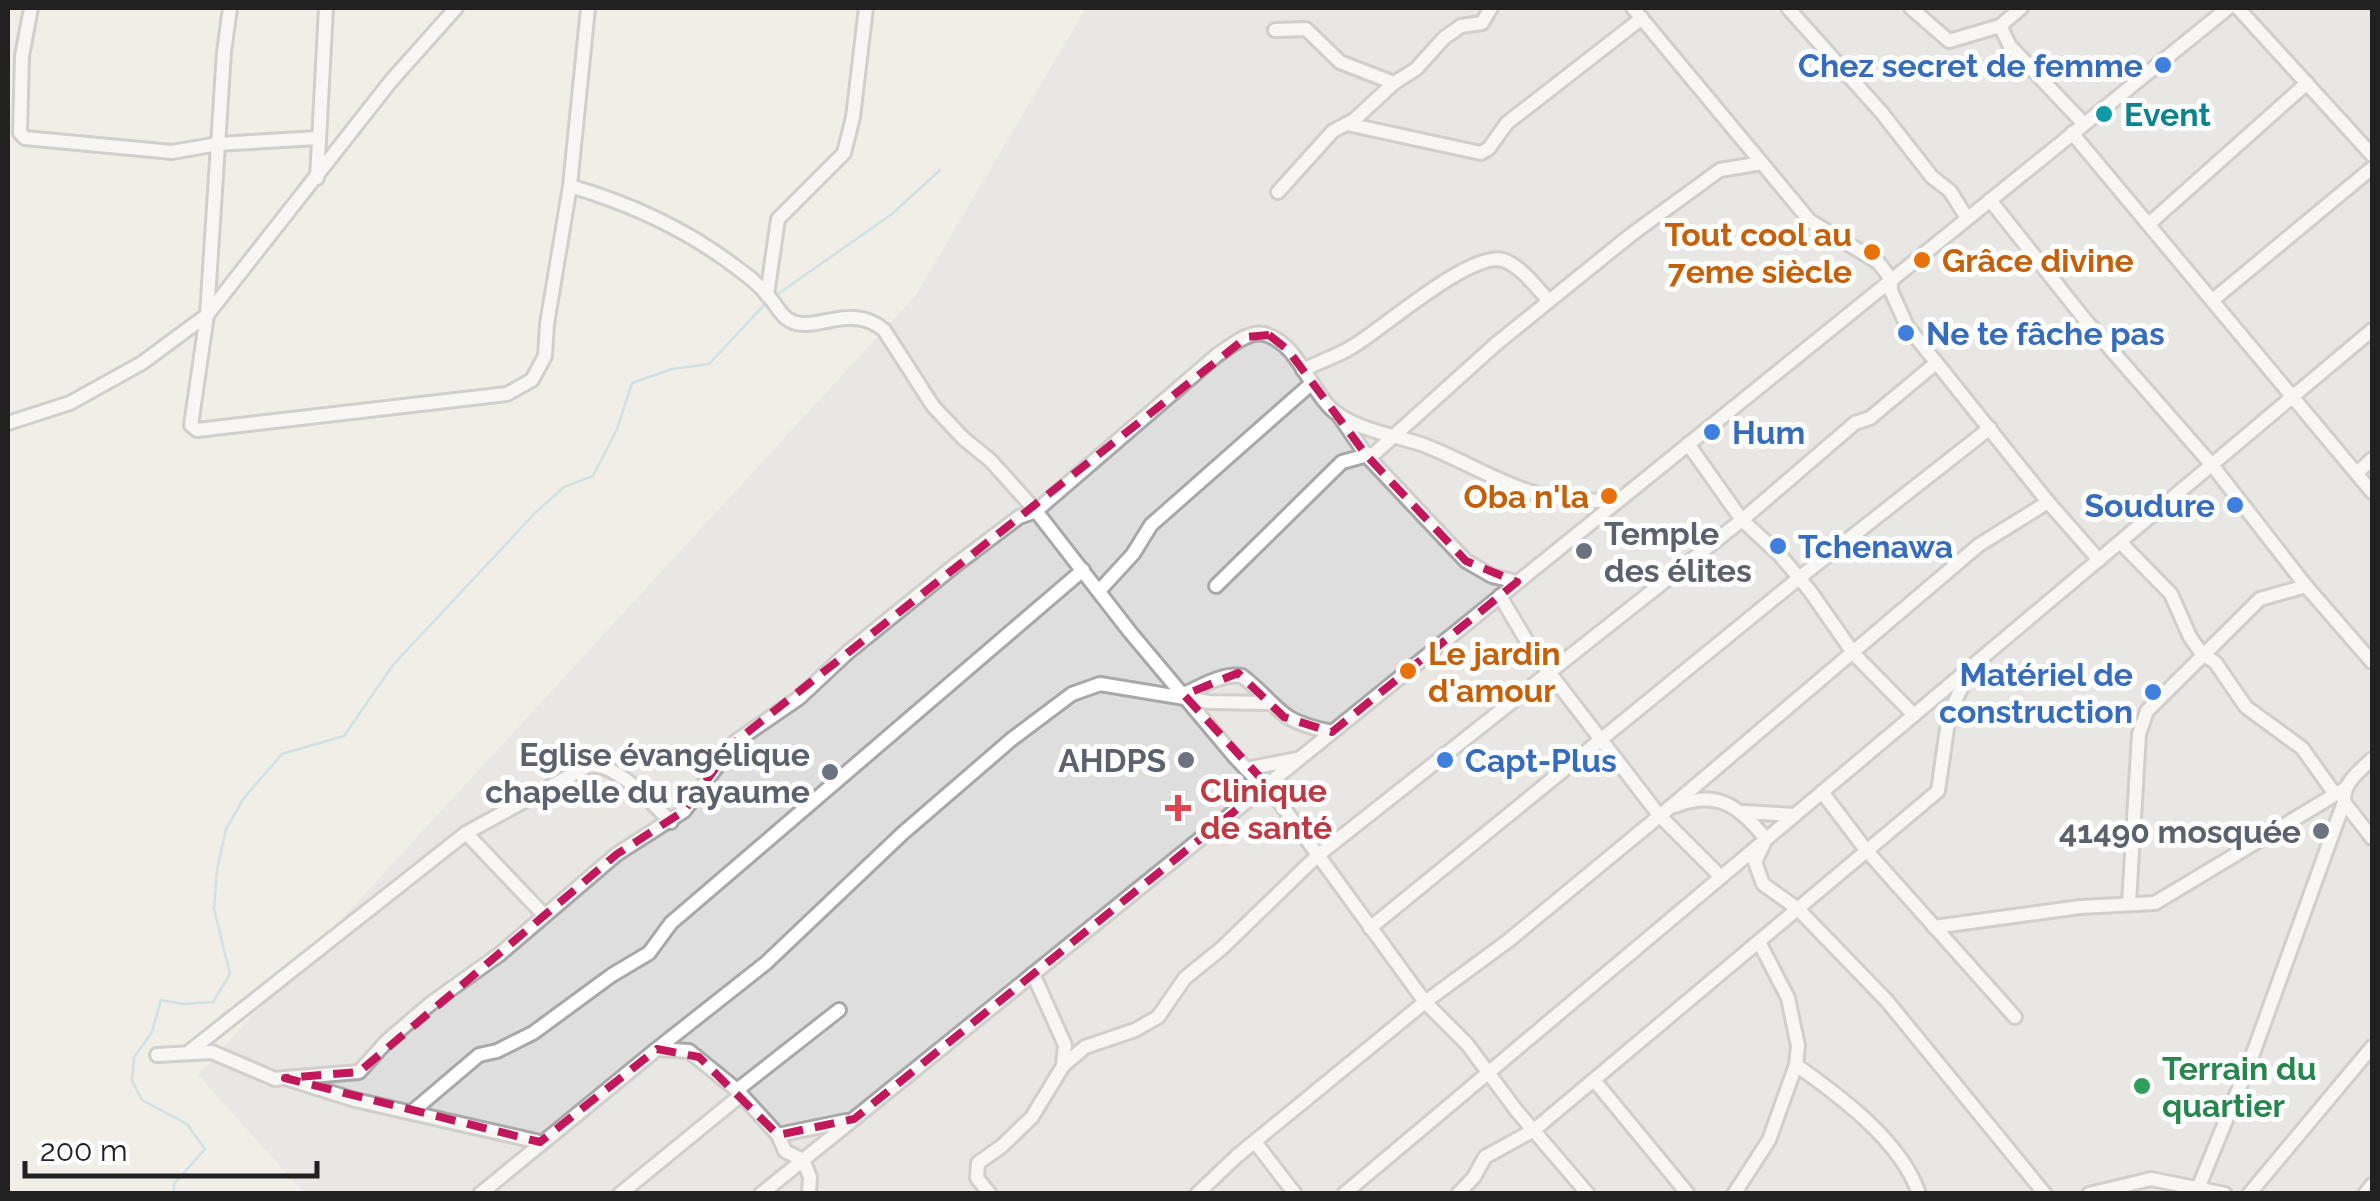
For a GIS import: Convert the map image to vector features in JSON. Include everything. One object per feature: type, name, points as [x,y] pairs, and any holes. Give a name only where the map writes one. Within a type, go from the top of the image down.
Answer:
[{"type":"street","points":[[31,8],[22,56],[20,134],[24,138],[172,152],[218,144],[318,138]]},
{"type":"street","points":[[230,8],[207,315],[191,425],[197,430],[507,394],[532,380],[544,356],[570,186],[588,8]]},
{"type":"street","points":[[318,178],[326,8]]},
{"type":"street","points":[[8,423],[70,402],[142,363],[207,315],[391,81],[456,8]]},
{"type":"street","points":[[767,294],[778,219],[844,153],[854,118],[866,8]]},
{"type":"street","points":[[1278,192],[1333,131],[1416,69],[1456,28],[1482,24],[1491,8]]},
{"type":"street","points":[[1788,8],[1882,113],[1932,177],[1950,192],[1968,218]]},
{"type":"street","points":[[1911,8],[1949,41],[2000,26],[2017,9]]},
{"type":"street","points":[[762,1194],[2228,8]]},
{"type":"street","points":[[2238,8],[2372,155]]},
{"type":"street","points":[[1347,124],[1480,153],[1489,148],[1507,123],[1637,13],[1810,221],[1868,255],[1892,280],[1891,291],[1907,326],[2099,560]]},
{"type":"street","points":[[2000,26],[2010,46],[2150,222],[2372,492]]},
{"type":"street","points":[[1275,30],[1306,28],[1349,67],[1394,83]]},
{"type":"street","points":[[8,70],[22,56]]},
{"type":"street","points":[[2150,222],[2307,83]]},
{"type":"street","points":[[1216,586],[1342,462],[1376,453],[1496,344],[1632,234],[1720,170],[1762,163]]},
{"type":"street","points":[[2214,299],[2372,168]]},
{"type":"street","points":[[570,186],[603,195],[670,224],[708,246],[767,294],[790,321],[802,324],[834,318],[874,322],[898,350],[934,406],[1036,512],[1130,632],[1246,768],[1267,784],[1425,1002],[1489,1072],[1588,1194]]},
{"type":"street","points":[[1990,200],[2372,662]]},
{"type":"street","points":[[1303,370],[1350,349],[1460,272],[1487,258],[1516,267],[1549,301]]},
{"type":"street","points":[[1344,1194],[2372,330]]},
{"type":"street","points":[[158,1055],[212,1052],[275,1080],[359,1072],[387,1041],[430,1004],[488,963],[617,854],[671,822],[692,802],[735,742],[799,698],[958,563],[1020,517],[1036,512],[1217,355],[1258,333],[1269,334],[1288,350],[1320,399],[1339,415],[1367,456],[1466,562],[1492,576],[1517,582]]},
{"type":"street","points":[[990,1194],[976,1178],[978,1163],[1032,1117],[1064,1066],[1085,1047],[1135,1030],[1158,1017],[1185,978],[1318,856],[1742,520],[1855,422],[1870,418],[1936,363]]},
{"type":"street","points":[[1099,591],[1133,554],[1151,525],[1312,383]]},
{"type":"street","points":[[1972,441],[1978,414]]},
{"type":"street","points":[[1339,415],[1553,498],[1617,501]]},
{"type":"street","points":[[1370,928],[1799,578],[1990,428]]},
{"type":"street","points":[[1688,444],[1742,520],[1799,578],[1854,654],[1914,715]]},
{"type":"street","points":[[2357,473],[2372,459]]},
{"type":"street","points":[[1197,1194],[1425,1002],[1508,941],[1664,812],[1979,545],[2048,502]]},
{"type":"street","points":[[2120,542],[2171,594],[2202,654],[2215,662],[2246,707],[2302,748],[2372,838]]},
{"type":"street","points":[[413,1111],[478,1055],[496,1051],[533,1032],[649,953],[672,924],[1083,570]]},
{"type":"street","points":[[2129,903],[2139,734],[2147,711],[2260,599],[2306,586]]},
{"type":"street","points":[[1500,596],[1550,675],[1601,740],[1721,877]]},
{"type":"street","points":[[1458,1194],[1486,1156],[1534,1130],[1938,791],[1949,715],[1971,667]]},
{"type":"street","points":[[1186,696],[1233,675],[1251,683],[1268,703],[1293,722],[1332,732]]},
{"type":"street","points":[[480,1194],[766,963],[903,833],[1072,694],[1100,684],[1268,703]]},
{"type":"street","points":[[1942,691],[1949,715]]},
{"type":"street","points":[[1246,768],[1300,758]]},
{"type":"street","points":[[1934,927],[2155,903],[2169,898],[2211,867],[2342,795],[2372,760]]},
{"type":"street","points":[[190,1052],[466,833],[554,784],[598,764],[614,772],[671,822]]},
{"type":"street","points":[[1822,792],[1866,850],[2015,1017]]},
{"type":"street","points":[[2199,1186],[2252,1059],[2342,795]]},
{"type":"street","points":[[1664,812],[1689,800],[1724,802],[1744,812],[1766,839]]},
{"type":"street","points":[[1744,812],[1795,814]]},
{"type":"street","points":[[466,833],[544,915]]},
{"type":"street","points":[[1766,839],[1755,862],[1759,877],[1776,896],[1798,909],[1887,1000],[2046,1194]]},
{"type":"street","points":[[1734,1194],[1769,1140],[1796,1066],[1798,1046],[1788,998],[1759,942]]},
{"type":"street","points":[[1033,974],[1065,1045],[1064,1066]]},
{"type":"street","points":[[620,1194],[839,1010]]},
{"type":"street","points":[[2248,1194],[2372,1047]]},
{"type":"street","points":[[657,1049],[689,1051],[739,1093],[778,1135],[785,1151],[803,1160],[810,1177],[809,1194]]},
{"type":"street","points":[[1796,1066],[1836,1093],[1868,1123],[1912,1172],[1919,1194]]},
{"type":"street","points":[[285,1078],[355,1100],[540,1142]]},
{"type":"street","points":[[1594,1080],[1688,1194]]},
{"type":"street","points":[[778,1135],[854,1119]]},
{"type":"street","points":[[1255,1142],[1295,1194]]},
{"type":"street","points":[[2089,1194],[2151,1179],[2226,1194]]},
{"type":"street","points":[[2366,1194],[2372,1185]]},
{"type":"highlighted area","points":[[1269,335],[1288,350],[1367,456],[1466,561],[1517,582],[1332,732],[1284,717],[1238,673],[1184,695],[1267,785],[854,1119],[778,1135],[699,1057],[657,1049],[540,1142],[285,1078],[359,1072],[617,854],[684,811],[735,742],[1247,337]]},
{"type":"shaded area","points":[[1086,8],[2372,8],[2372,1193],[304,1193],[198,1075],[915,296]]},
{"type":"waterway","points":[[775,296],[892,214],[940,170]]},
{"type":"waterway","points":[[174,1194],[174,1184],[205,1149],[187,1124],[142,1100],[132,1081],[134,1057],[152,1032],[161,1000],[183,1004],[213,1002],[230,974],[214,909],[217,870],[226,829],[244,798],[282,754],[344,736],[393,665],[536,512],[564,487],[593,476],[617,429],[632,383],[672,369],[709,364],[765,304]]},
{"type":"place","name":"Chez secret de femme","points":[[2163,65]]},
{"type":"place","name":"Event","points":[[2104,114]]},
{"type":"place","name":"Tout cool au 7eme siècle","points":[[1872,252]]},
{"type":"place","name":"Grâce divine","points":[[1922,260]]},
{"type":"place","name":"Ne te fâche pas","points":[[1906,333]]},
{"type":"place","name":"Hum","points":[[1712,432]]},
{"type":"place","name":"Oba n'la","points":[[1609,496]]},
{"type":"place","name":"Soudure","points":[[2235,505]]},
{"type":"place","name":"Tchenawa","points":[[1778,546]]},
{"type":"place","name":"Temple des élites","points":[[1584,551]]},
{"type":"place","name":"Le jardin d'amour","points":[[1408,671]]},
{"type":"place","name":"Matériel de construction","points":[[2153,692]]},
{"type":"place","name":"AHDPS","points":[[1186,760]]},
{"type":"place","name":"Capt-Plus","points":[[1445,760]]},
{"type":"place","name":"Eglise évangélique chapelle du rayaume","points":[[830,772]]},
{"type":"place","name":"Clinique de santé","points":[[1178,808]]},
{"type":"place","name":"41490 mosquée","points":[[2321,831]]},
{"type":"place","name":"Terrain du quartier","points":[[2142,1086]]}]
